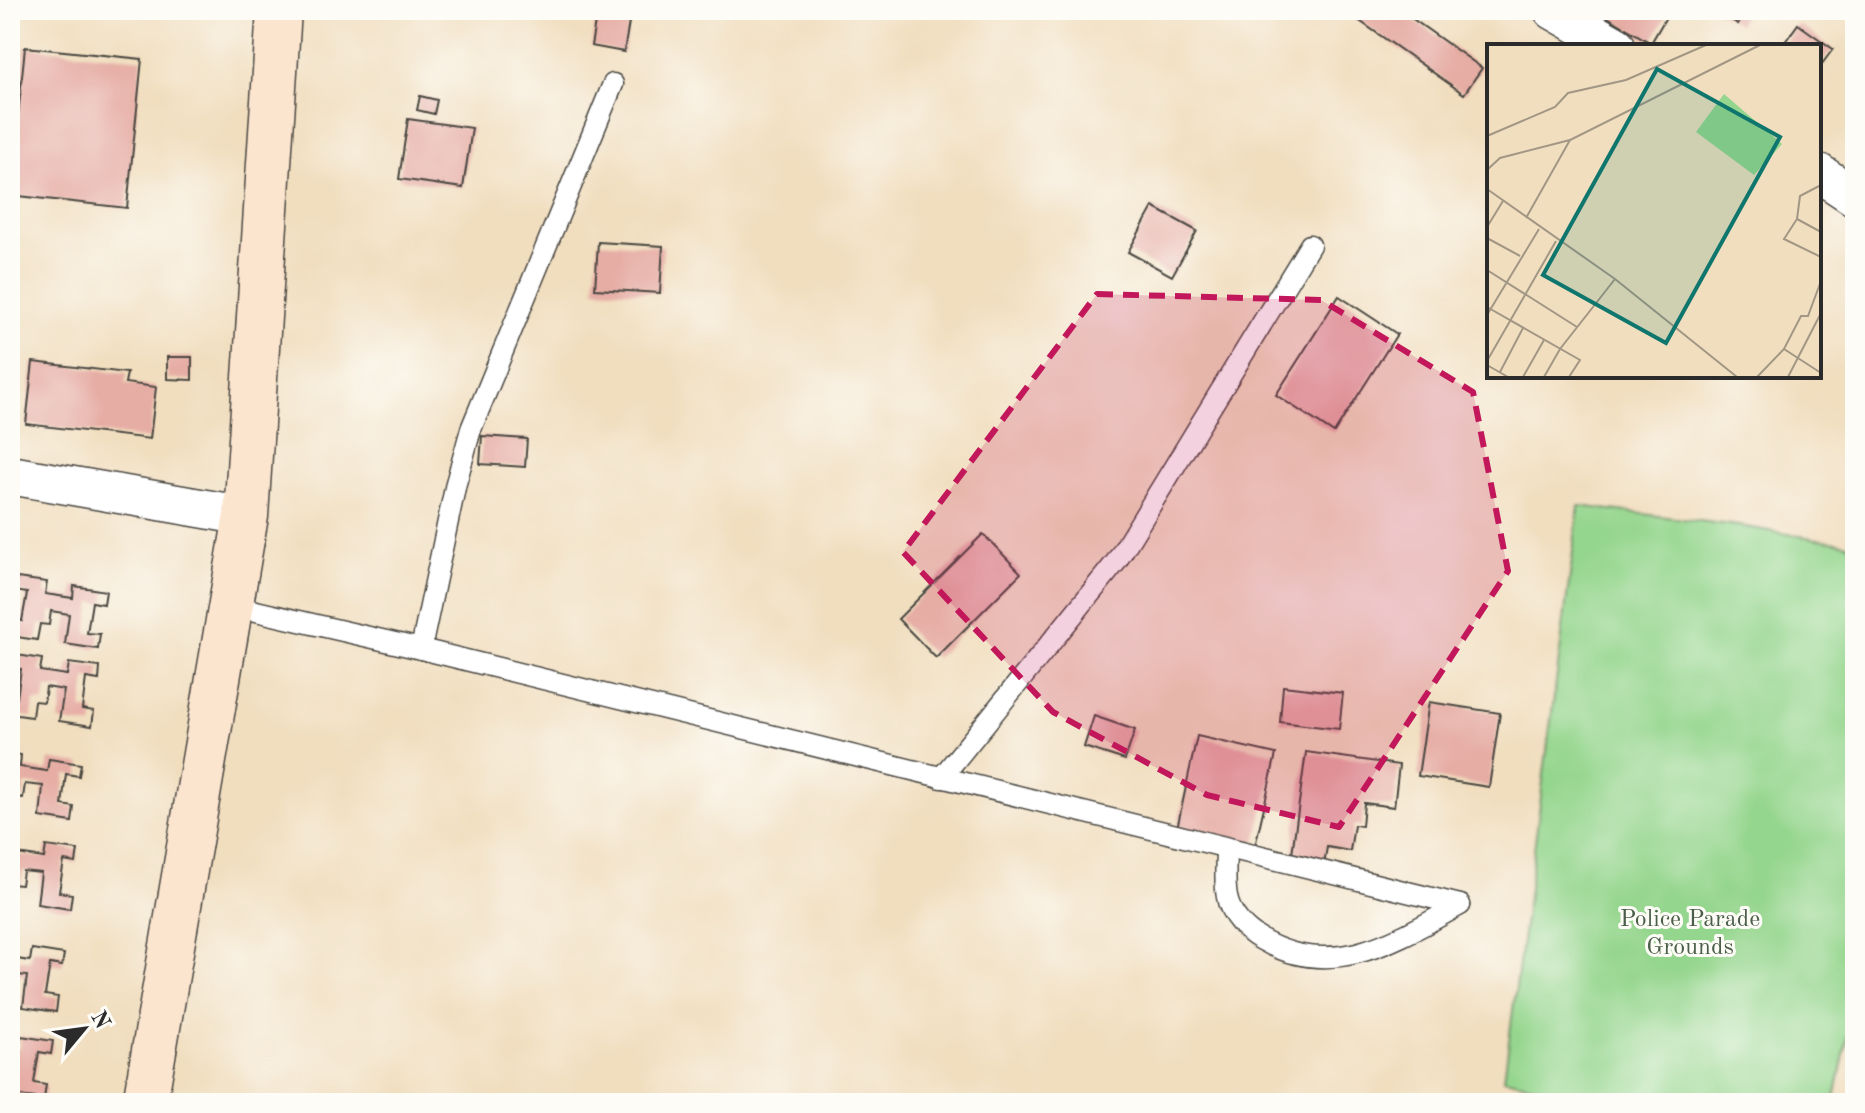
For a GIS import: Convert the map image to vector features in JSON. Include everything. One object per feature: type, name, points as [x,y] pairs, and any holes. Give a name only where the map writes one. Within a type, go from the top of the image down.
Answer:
[{"type":"main road","points":[[145,1103],[246,516],[279,10]]},
{"type":"street","points":[[1553,10],[1612,44]]},
{"type":"street","points":[[1821,174],[1855,197]]},
{"type":"street","points":[[10,475],[246,516]]},
{"type":"lane","points":[[421,649],[456,483],[471,429],[613,84]]},
{"type":"lane","points":[[941,778],[1116,562],[1310,245]]},
{"type":"lane","points":[[230,605],[421,649],[1460,905],[1395,940],[1363,952],[1308,958],[1277,949],[1255,936],[1235,918],[1227,899],[1226,848]]},
{"type":"highlighted area","points":[[1097,294],[1321,300],[1473,392],[1508,571],[1339,827],[1207,795],[1053,712],[903,552]]},
{"type":"green space","name":"Police Parade Grounds","points":[[1579,506],[1739,526],[1855,545],[1855,1002],[1834,1103],[1620,1103],[1504,1079]]},
{"type":"building","points":[[597,10],[631,10],[624,52],[591,46]]},
{"type":"building","points":[[1344,10],[1400,10],[1482,68],[1464,94]]},
{"type":"building","points":[[1596,10],[1670,10],[1651,43]]},
{"type":"building","points":[[1716,10],[1747,10],[1738,24]]},
{"type":"building","points":[[1798,24],[1833,49],[1821,65],[1821,44],[1783,44]]},
{"type":"building","points":[[25,47],[142,59],[127,208],[10,195]]},
{"type":"building","points":[[420,96],[437,100],[434,114],[417,110]]},
{"type":"building","points":[[408,119],[472,128],[463,188],[399,179]]},
{"type":"building","points":[[1153,207],[1197,231],[1172,276],[1128,252]]},
{"type":"building","points":[[598,242],[663,246],[660,293],[595,289]]},
{"type":"building","points":[[1339,296],[1397,334],[1334,433],[1276,395]]},
{"type":"building","points":[[167,357],[192,357],[192,380],[167,379]]},
{"type":"building","points":[[33,362],[127,373],[125,383],[156,387],[150,439],[26,424]]},
{"type":"building","points":[[482,436],[527,439],[525,467],[480,464]]},
{"type":"building","points":[[983,534],[1021,573],[936,658],[898,619]]},
{"type":"building","points":[[17,578],[47,582],[45,594],[73,598],[74,586],[106,591],[104,604],[92,602],[87,633],[100,634],[98,649],[65,644],[69,614],[51,611],[49,625],[40,624],[37,640],[10,636],[11,619],[22,621],[27,593],[15,591]]},
{"type":"building","points":[[11,654],[42,659],[40,671],[67,675],[69,663],[100,667],[99,680],[86,678],[82,709],[94,711],[92,726],[59,721],[64,690],[46,687],[44,702],[34,701],[32,717],[10,714],[10,697],[17,698],[21,669],[10,668]]},
{"type":"building","points":[[1283,686],[1343,693],[1339,729],[1280,722]]},
{"type":"building","points":[[1429,702],[1500,713],[1489,787],[1418,776]]},
{"type":"building","points":[[1094,716],[1135,730],[1125,760],[1084,747]]},
{"type":"building","points":[[1197,736],[1276,754],[1254,851],[1176,833]]},
{"type":"building","points":[[1306,752],[1399,765],[1394,807],[1364,803],[1362,826],[1354,825],[1350,851],[1327,847],[1324,865],[1291,861]]},
{"type":"building","points":[[10,753],[21,755],[20,767],[47,771],[49,759],[81,764],[79,776],[66,774],[62,805],[74,807],[72,822],[40,817],[43,786],[25,784],[23,798],[14,797],[10,814]]},
{"type":"building","points":[[10,840],[19,842],[17,854],[44,858],[46,846],[78,850],[76,863],[64,861],[59,892],[72,894],[70,909],[37,904],[41,873],[23,871],[21,885],[10,884]]},
{"type":"building","points":[[32,949],[64,954],[62,966],[50,964],[45,995],[58,997],[56,1012],[23,1007],[27,976],[10,974],[10,958],[30,961]]},
{"type":"building","points":[[21,1036],[53,1041],[51,1054],[39,1052],[34,1083],[46,1085],[44,1099],[11,1095],[16,1064],[10,1063],[10,1047],[19,1048]]}]
